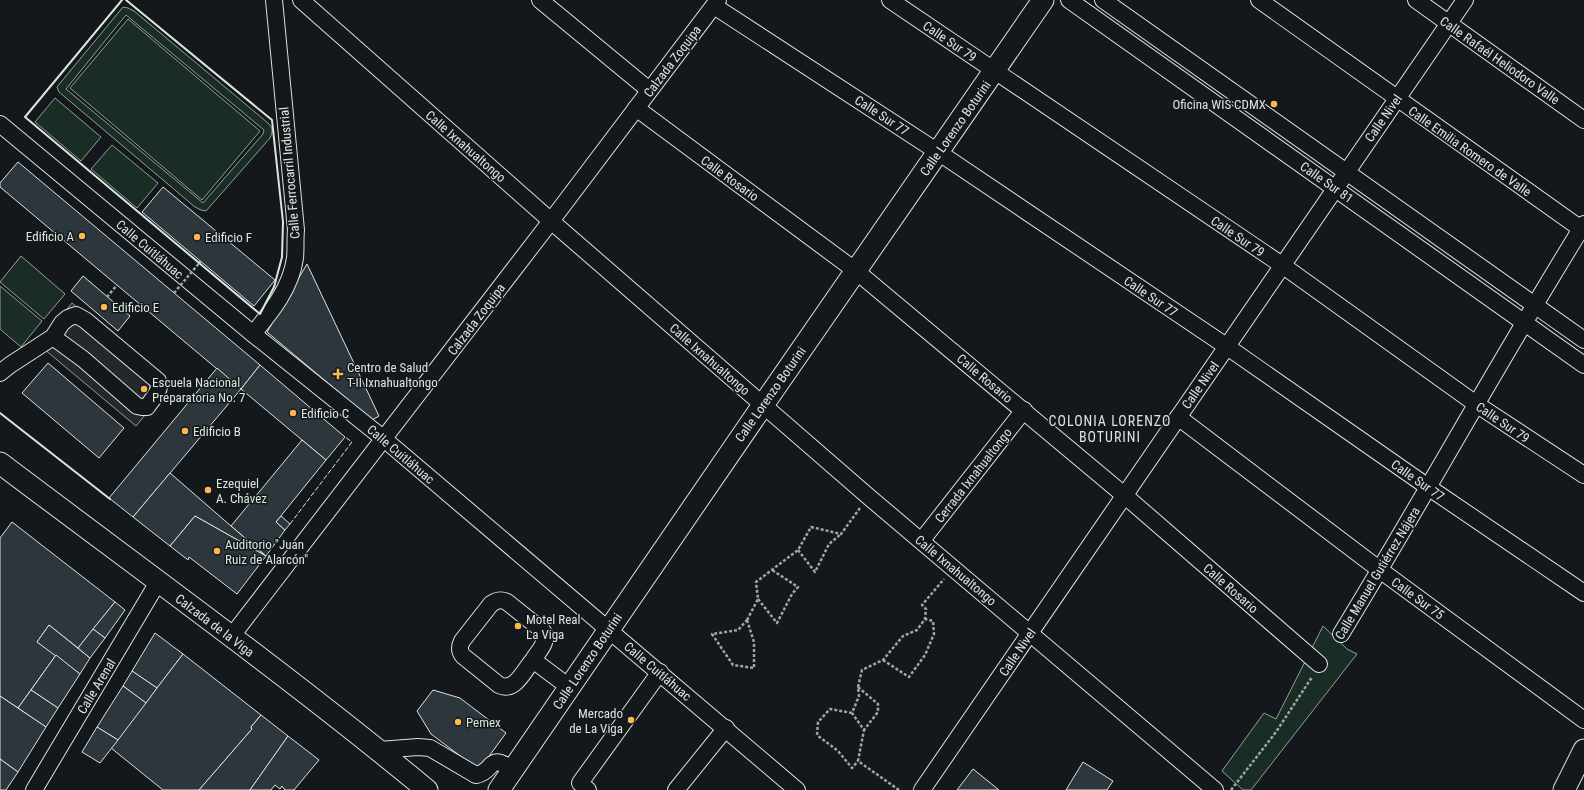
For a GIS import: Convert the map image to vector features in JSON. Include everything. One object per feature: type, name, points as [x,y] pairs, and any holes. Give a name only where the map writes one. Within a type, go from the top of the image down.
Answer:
[{"type":"main road","name":"Calle Lorenzo Boturini","points":[[499,790],[608,629],[1044,0]]},
{"type":"main road","name":"Calzada de la Viga","points":[[0,463],[379,750],[427,790]]},
{"type":"main road","points":[[1564,790],[1584,750]]},
{"type":"street","name":"Calle Ferrocarril Industrial","points":[[253,334],[276,306],[287,284],[295,259],[296,230],[274,0]]},
{"type":"street","name":"Calle Ixnahualtongo","points":[[301,0],[551,221],[763,405],[1215,790]]},
{"type":"street","points":[[540,0],[649,90]]},
{"type":"street","name":"Calle Sur 79","points":[[890,0],[1282,266],[1476,404],[1584,475]]},
{"type":"street","name":"Calle Sur 81","points":[[1069,0],[1524,321],[1584,365]]},
{"type":"street","name":"Calle Sur 81","points":[[1103,0],[1584,340]]},
{"type":"street","name":"Calle Emilia Romero de Valle","points":[[1259,0],[1583,228]]},
{"type":"street","name":"Calle Rafaél Heliodoro Valle","points":[[1416,0],[1584,120]]},
{"type":"street","name":"Calle Nivel","points":[[922,790],[1465,0]]},
{"type":"street","name":"Calzada Zoquipa","points":[[231,637],[551,221],[716,3]]},
{"type":"street","name":"Calle Sur 77","points":[[716,3],[1226,346],[1428,488],[1584,593]]},
{"type":"street","name":"Calle Rosario","points":[[636,108],[856,271],[1024,410],[1320,664]]},
{"type":"street","name":"Calle Cuitláhuac","points":[[0,124],[253,334],[384,439],[726,728],[797,790]]},
{"type":"street","name":"Calle Manuel Gutiérrez Nájera","points":[[1341,634],[1428,488],[1524,321],[1535,306],[1583,228]]},
{"type":"street","points":[[3,365],[53,337],[62,323],[68,318],[76,315],[85,320],[158,381],[160,385],[159,390],[147,406],[137,406],[83,359],[53,337]]},
{"type":"street","name":"Cerrada Ixnahualtongo","points":[[922,540],[1024,410]]},
{"type":"street","name":"Calle Sur 75","points":[[1178,417],[1380,570],[1584,720]]},
{"type":"street","name":"Calle Arenal","points":[[34,790],[158,582]]},
{"type":"street","points":[[496,600],[502,600],[507,602],[530,620],[545,634],[546,639],[544,644],[533,660],[515,684],[504,688],[499,686],[464,656],[460,652],[460,646],[462,641],[492,604],[496,600]]},
{"type":"street","points":[[533,660],[569,687]]},
{"type":"street","points":[[588,790],[580,783],[660,672]]},
{"type":"street","points":[[676,790],[726,728]]},
{"type":"street","points":[[379,750],[418,747],[430,748],[476,775],[482,774],[494,762],[499,761],[513,770]]},
{"type":"path","points":[[174,294],[201,261]]},
{"type":"path","points":[[107,297],[117,285]]},
{"type":"path","points":[[798,550],[815,572],[829,544],[842,534],[869,496]]},
{"type":"path","points":[[772,570],[798,587],[792,594],[777,623],[758,599],[756,582],[798,550],[811,527],[842,534]]},
{"type":"path","points":[[852,713],[859,696],[858,687],[862,670],[883,660],[903,636],[917,630],[925,618],[926,609],[922,605],[953,567]]},
{"type":"path","points":[[747,620],[754,642],[754,668],[733,665],[712,634],[738,630],[747,620],[758,599]]},
{"type":"path","points":[[883,660],[909,677],[925,655],[934,634],[933,620],[925,618]]},
{"type":"path","points":[[1231,790],[1276,732],[1320,664]]},
{"type":"path","points":[[858,687],[878,704],[878,712],[864,730],[858,761],[852,768],[838,751],[817,735],[818,722],[830,709],[852,713],[864,730]]},
{"type":"path","points":[[858,761],[899,790]]},
{"type":"green space","points":[[123,7],[134,11],[268,123],[272,128],[270,138],[206,211],[195,207],[59,92],[57,87]],"holes":[[[126,15],[264,130],[263,134],[203,203],[66,89]]]},
{"type":"green space","points":[[128,19],[260,131],[202,200],[70,88]]},
{"type":"green space","points":[[55,98],[101,137],[81,161],[35,122]]},
{"type":"green space","points":[[112,145],[158,183],[137,208],[91,169]]},
{"type":"green space","points":[[21,256],[65,294],[44,319],[0,282]]},
{"type":"green space","points":[[0,286],[42,321],[21,347],[0,329]]},
{"type":"green space","points":[[1323,626],[1347,649],[1357,654],[1251,790],[1243,790],[1222,771],[1264,713],[1276,719]]},
{"type":"shaded area","points":[[72,303],[170,385],[136,426],[38,344]]},
{"type":"building","name":"Edificio A","points":[[18,162],[260,365],[241,389],[0,187],[0,183]]},
{"type":"building","name":"Edificio F","points":[[163,187],[275,280],[254,306],[142,212]]},
{"type":"building","name":"Centro de Salud T-II Ixnahualtongo","points":[[307,264],[379,416],[372,420],[267,332]]},
{"type":"building","name":"Edificio E","points":[[83,276],[130,316],[118,331],[71,291]]},
{"type":"building","points":[[48,363],[124,428],[99,458],[22,393]]},
{"type":"building","name":"Edificio C","points":[[260,365],[345,437],[326,460],[241,389]]},
{"type":"building","name":"Edificio B","points":[[217,368],[241,389],[133,517],[109,498]]},
{"type":"building","points":[[302,440],[326,460],[276,522],[285,530],[266,556],[231,526]]},
{"type":"building","points":[[170,473],[266,556],[195,516],[170,546],[133,517]]},
{"type":"building","name":"Auditorio \"Juan Ruiz de Alarcón\"","points":[[195,516],[266,556],[237,594],[189,557],[188,560],[170,546]]},
{"type":"building","points":[[281,516],[290,524],[285,530],[276,522]]},
{"type":"building","points":[[12,522],[115,602],[78,648],[49,625],[37,642],[56,655],[18,708],[0,696],[0,538]]},
{"type":"building","points":[[115,602],[125,610],[105,638],[93,629]]},
{"type":"building","points":[[49,625],[90,658],[80,674],[37,642]]},
{"type":"building","points":[[93,629],[105,638],[90,658],[78,648]]},
{"type":"building","points":[[155,633],[183,654],[157,688],[132,671]]},
{"type":"building","points":[[183,654],[261,715],[251,727],[252,729],[199,790],[163,790],[111,748]]},
{"type":"building","points":[[56,655],[80,674],[58,708],[31,690]]},
{"type":"building","points":[[132,671],[157,688],[146,703],[123,686]]},
{"type":"building","points":[[123,686],[146,703],[118,740],[97,727]]},
{"type":"building","points":[[31,690],[58,708],[46,727],[18,708]]},
{"type":"building","name":"Pemex","points":[[433,690],[460,698],[506,733],[479,770],[431,734],[417,711]]},
{"type":"building","points":[[0,696],[46,727],[18,772],[0,759]]},
{"type":"building","points":[[261,715],[288,736],[250,790],[199,790],[252,729],[251,727]]},
{"type":"building","points":[[97,727],[118,740],[100,763],[82,752]]},
{"type":"building","points":[[288,736],[319,760],[294,790],[285,790],[282,786],[280,789],[275,785],[271,790],[250,790]]},
{"type":"building","points":[[0,759],[18,772],[6,790],[0,790]]},
{"type":"building","points":[[1083,762],[1113,781],[1107,790],[1066,790]]},
{"type":"building","points":[[973,769],[999,790],[957,790]]},
{"type":"fence","points":[[290,524],[352,442],[345,437]]},
{"type":"wall","points":[[122,0],[25,117],[260,314],[274,287],[282,257],[283,222],[272,120],[126,0]]},
{"type":"wall","points":[[0,413],[110,499]]},
{"type":"place","name":"Oficina WIS CDMX","points":[[1274,104]]},
{"type":"place","name":"Edificio A","points":[[82,236]]},
{"type":"place","name":"Edificio F","points":[[197,237]]},
{"type":"place","name":"Edificio E","points":[[104,307]]},
{"type":"place","name":"Centro de Salud T-II Ixnahualtongo","points":[[338,374]]},
{"type":"place","name":"Escuela Nacional Preparatoria No. 7","points":[[144,389]]},
{"type":"place","name":"Edificio C","points":[[293,413]]},
{"type":"place","name":"Edificio B","points":[[185,431]]},
{"type":"place","name":"Ezequiel A. Chávez","points":[[208,490]]},
{"type":"place","name":"Auditorio \"Juan Ruiz de Alarcón\"","points":[[217,551]]},
{"type":"place","name":"Motel Real La Viga","points":[[518,626]]},
{"type":"place","name":"Mercado de La Viga","points":[[631,720]]},
{"type":"place","name":"Pemex","points":[[458,722]]},
{"type":"district","name":"COLONIA LORENZO BOTURINI","points":[[1110,430]]}]
